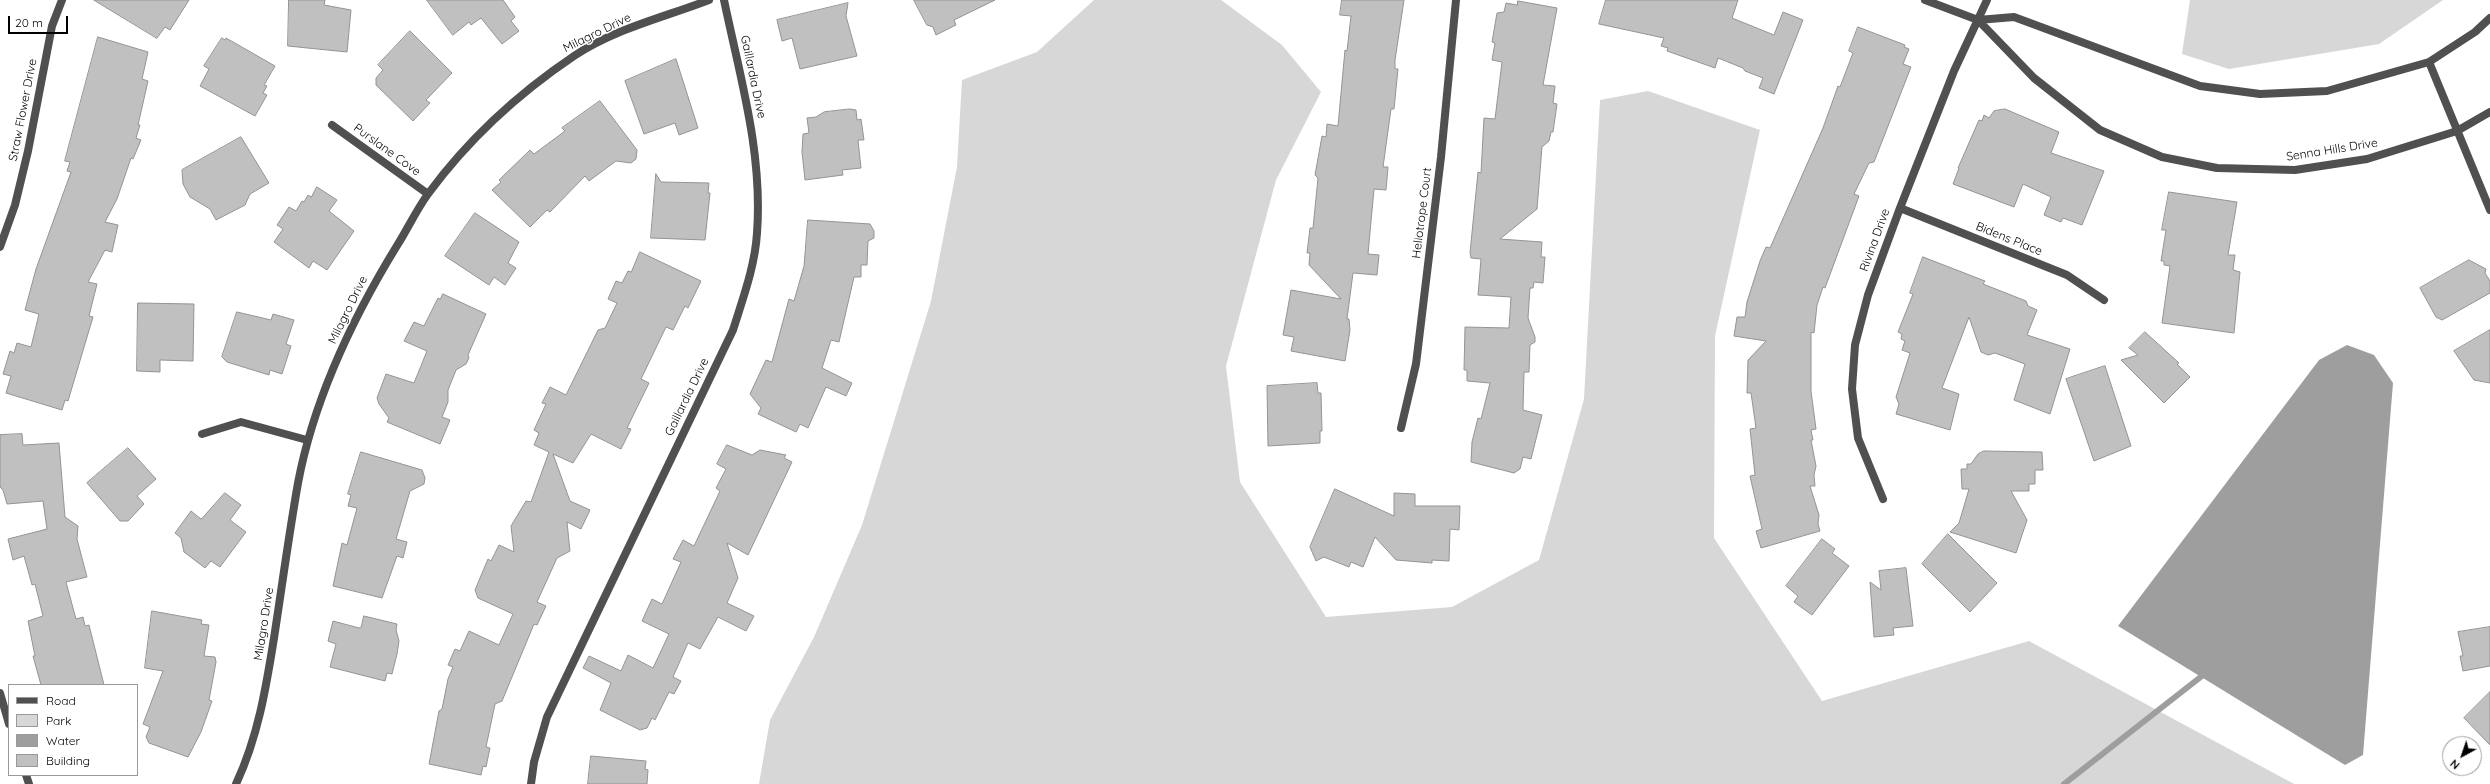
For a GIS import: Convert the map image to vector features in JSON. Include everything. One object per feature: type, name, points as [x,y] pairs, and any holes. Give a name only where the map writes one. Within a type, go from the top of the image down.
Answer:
[{"type":"street","name":"Straw Flower Drive","points":[[0,247],[15,205],[52,26],[62,0]]},
{"type":"street","name":"Milagro Drive","points":[[236,784],[249,756],[264,701],[307,440],[343,346],[374,283],[428,194],[479,136],[531,88],[575,55],[622,32],[709,0]]},
{"type":"street","name":"Gaillardia Drive","points":[[531,784],[534,762],[547,717],[733,330],[747,286],[757,234],[759,188],[754,141],[724,0]]},
{"type":"street","name":"Heliotrope Court","points":[[1401,428],[1416,364],[1441,157],[1456,0]]},
{"type":"street","name":"Senna Hills Drive","points":[[1925,0],[1978,20],[2034,78],[2100,130],[2162,157],[2217,168],[2295,170],[2368,159],[2457,131],[2490,112]]},
{"type":"street","name":"Rivina Drive","points":[[1883,499],[1858,438],[1852,389],[1855,345],[1868,295],[1900,208],[1954,70],[1987,0]]},
{"type":"street","name":"Senna Hills Drive","points":[[1978,20],[2014,17],[2200,86],[2260,94],[2327,91],[2429,62],[2475,32],[2490,18]]},
{"type":"street","points":[[2429,62],[2490,210]]},
{"type":"street","name":"Purslane Cove","points":[[332,126],[428,194]]},
{"type":"street","name":"Bidens Place","points":[[1900,208],[2067,275],[2104,300]]},
{"type":"street","points":[[202,434],[240,422],[307,440]]},
{"type":"street","points":[[0,693],[8,721]]},
{"type":"green space","points":[[1094,0],[1221,0],[1282,45],[1321,92],[1276,180],[1226,366],[1240,482],[1326,617],[1452,607],[1539,560],[1584,399],[1600,100],[1648,91],[1760,130],[1715,336],[1714,538],[1822,701],[2029,641],[2294,784],[759,784],[770,720],[814,637],[862,525],[931,301],[957,167],[962,80],[1037,52]]},
{"type":"green space","points":[[2190,0],[2443,0],[2379,44],[2229,69],[2182,54]]},
{"type":"water","points":[[2347,345],[2374,355],[2393,383],[2363,755],[2345,765],[2118,626],[2319,360]]},
{"type":"building","points":[[94,0],[189,0],[170,30],[165,27],[157,38]]},
{"type":"building","points":[[289,0],[325,0],[324,5],[351,10],[347,52],[288,46]]},
{"type":"building","points":[[427,0],[503,0],[515,17],[511,21],[519,31],[502,44],[481,18],[471,25],[469,22],[453,35]]},
{"type":"building","points":[[914,0],[995,0],[954,20],[956,25],[936,35],[933,27],[927,25]]},
{"type":"building","points":[[1342,0],[1404,0],[1395,60],[1395,69],[1398,69],[1394,109],[1391,109],[1383,167],[1388,167],[1386,190],[1374,189],[1368,254],[1379,255],[1377,275],[1353,273],[1347,319],[1349,319],[1350,330],[1345,361],[1291,351],[1294,337],[1283,335],[1291,290],[1341,299],[1309,265],[1310,253],[1307,253],[1310,228],[1313,228],[1318,178],[1315,175],[1322,136],[1326,137],[1327,124],[1338,126],[1345,50],[1347,51],[1351,16],[1340,15]]},
{"type":"building","points":[[1606,0],[1738,0],[1732,18],[1774,35],[1783,12],[1803,20],[1774,94],[1759,88],[1763,78],[1718,58],[1715,68],[1667,51],[1668,48],[1661,46],[1664,38],[1599,24]]},
{"type":"building","points":[[1518,1],[1557,8],[1543,85],[1555,86],[1553,103],[1557,104],[1553,132],[1551,132],[1549,141],[1542,147],[1537,209],[1500,239],[1542,242],[1541,257],[1545,257],[1543,283],[1534,282],[1533,288],[1530,288],[1528,318],[1535,337],[1535,342],[1530,345],[1529,372],[1524,372],[1523,410],[1542,415],[1531,459],[1523,457],[1520,469],[1514,473],[1471,462],[1472,442],[1478,418],[1481,419],[1490,383],[1467,381],[1467,370],[1464,370],[1465,327],[1509,328],[1511,297],[1478,295],[1481,259],[1471,258],[1470,253],[1478,172],[1481,173],[1484,118],[1495,119],[1502,62],[1492,60],[1495,43],[1492,42],[1497,13],[1504,12],[1506,3],[1517,5]]},
{"type":"building","points":[[848,3],[846,16],[857,56],[800,69],[792,38],[782,41],[777,20]]},
{"type":"building","points":[[1858,27],[1905,45],[1904,47],[1909,49],[1903,64],[1911,67],[1874,162],[1869,163],[1854,194],[1859,196],[1825,288],[1823,287],[1817,305],[1814,333],[1811,332],[1811,391],[1816,429],[1811,430],[1813,440],[1811,440],[1816,466],[1814,475],[1815,486],[1810,486],[1819,515],[1818,524],[1820,531],[1761,548],[1756,531],[1762,529],[1750,476],[1755,475],[1750,429],[1756,428],[1751,393],[1747,393],[1748,360],[1766,341],[1734,336],[1737,317],[1745,317],[1747,302],[1760,261],[1766,247],[1770,248],[1823,128],[1838,86],[1840,87],[1853,53],[1849,51]]},
{"type":"building","points":[[410,31],[452,73],[426,100],[430,103],[413,121],[376,85],[376,78],[383,70],[378,65]]},
{"type":"building","points":[[98,37],[148,52],[142,79],[148,81],[138,125],[140,125],[136,138],[141,140],[133,159],[131,158],[117,199],[105,222],[118,225],[112,252],[105,250],[88,282],[97,284],[89,316],[93,317],[68,401],[65,400],[62,410],[6,393],[11,376],[3,374],[10,351],[14,353],[17,343],[31,347],[39,314],[25,310],[36,269],[71,172],[67,171],[70,162],[65,161]]},
{"type":"building","points":[[222,38],[225,40],[226,38],[275,66],[264,85],[267,86],[263,93],[267,95],[255,116],[200,86],[209,69],[204,66]]},
{"type":"building","points":[[676,59],[698,128],[679,135],[675,123],[644,134],[625,81]]},
{"type":"building","points":[[600,101],[637,150],[636,159],[631,163],[616,161],[589,181],[585,176],[550,212],[547,210],[530,227],[492,190],[501,182],[499,180],[530,150],[534,154],[565,131],[562,128]]},
{"type":"building","points":[[850,109],[856,110],[857,120],[861,119],[864,140],[858,140],[861,168],[842,170],[843,175],[805,180],[802,152],[803,134],[809,133],[807,118],[816,117],[824,112]]},
{"type":"building","points":[[2005,109],[2059,132],[2051,153],[2104,171],[2082,225],[2063,218],[2061,222],[2044,215],[2051,197],[2023,184],[2014,207],[1953,184],[1958,168],[1979,120],[1982,121],[1984,115],[1989,118],[1994,111]]},
{"type":"building","points":[[241,137],[269,183],[250,194],[245,205],[216,220],[210,209],[190,197],[183,184],[182,170]]},
{"type":"building","points":[[656,174],[661,182],[709,183],[708,193],[710,193],[705,240],[651,238]]},
{"type":"building","points":[[317,187],[337,200],[329,211],[354,231],[327,270],[313,261],[309,268],[274,242],[283,229],[277,225],[289,207],[296,211],[308,195],[311,197]]},
{"type":"building","points":[[2169,192],[2237,202],[2228,255],[2235,255],[2233,270],[2240,272],[2234,333],[2162,323],[2170,266],[2164,265],[2164,261],[2161,261],[2166,230],[2162,230]]},
{"type":"building","points":[[475,213],[519,242],[508,263],[516,268],[505,285],[494,277],[489,285],[445,256]]},
{"type":"building","points":[[808,220],[870,224],[874,231],[874,238],[868,241],[867,265],[861,265],[861,277],[854,277],[839,342],[831,340],[822,368],[852,383],[846,396],[826,387],[808,428],[800,424],[796,432],[758,414],[761,408],[750,394],[766,360],[772,362],[789,299],[794,301],[804,266]]},
{"type":"building","points":[[640,252],[701,281],[688,308],[685,306],[673,330],[666,327],[641,379],[649,383],[627,428],[631,429],[621,449],[591,434],[573,463],[553,454],[570,501],[590,510],[581,529],[567,522],[570,551],[557,558],[537,602],[546,606],[537,625],[534,624],[502,701],[495,704],[486,747],[490,748],[486,767],[483,766],[481,775],[429,764],[439,711],[442,709],[448,679],[453,667],[448,665],[455,649],[460,651],[469,631],[499,645],[513,614],[478,598],[475,590],[488,559],[491,561],[499,545],[514,552],[511,526],[526,501],[531,502],[549,452],[534,445],[539,433],[534,430],[546,404],[542,403],[550,387],[566,395],[598,330],[605,328],[617,303],[608,299],[616,281],[622,283],[628,271],[631,272]]},
{"type":"building","points":[[1923,257],[1985,281],[1983,284],[2026,301],[2028,306],[2037,310],[2027,335],[2070,349],[2050,414],[2014,400],[2025,364],[1995,353],[1988,355],[1981,352],[1969,317],[1942,388],[1959,394],[1950,430],[1896,414],[1899,404],[1896,397],[1910,353],[1902,350],[1905,341],[1901,339],[1902,334],[1898,332],[1913,294],[1910,293]]},
{"type":"building","points":[[2469,260],[2486,269],[2485,273],[2490,281],[2490,293],[2442,320],[2436,317],[2420,288]]},
{"type":"building","points":[[443,294],[486,314],[468,355],[469,358],[466,364],[456,370],[448,390],[448,402],[442,417],[450,420],[440,444],[387,422],[389,418],[379,404],[377,398],[386,374],[414,383],[427,351],[404,341],[414,322],[424,326],[438,298],[440,299]]},
{"type":"building","points":[[138,303],[194,304],[193,361],[160,360],[160,372],[137,371]]},
{"type":"building","points":[[237,312],[271,320],[273,314],[294,320],[286,344],[291,346],[282,374],[270,370],[269,375],[227,362],[222,357]]},
{"type":"building","points":[[2490,330],[2490,383],[2474,380],[2454,351]]},
{"type":"building","points":[[2145,332],[2179,363],[2177,364],[2190,377],[2164,403],[2121,360],[2138,355],[2129,348]]},
{"type":"building","points":[[2105,366],[2131,446],[2094,461],[2066,379]]},
{"type":"building","points":[[1317,383],[1318,393],[1321,393],[1322,431],[1320,431],[1320,443],[1268,446],[1267,386]]},
{"type":"building","points":[[22,434],[23,445],[59,443],[65,517],[78,526],[77,539],[87,577],[66,582],[76,619],[83,617],[85,626],[89,625],[104,684],[41,684],[33,656],[35,656],[28,621],[43,616],[35,584],[32,585],[24,556],[13,560],[8,539],[47,529],[43,501],[7,504],[3,490],[0,487],[0,435]]},
{"type":"building","points":[[727,445],[752,455],[760,450],[786,455],[784,458],[792,462],[748,555],[727,543],[738,578],[727,603],[754,616],[746,631],[718,617],[700,649],[688,643],[673,677],[681,681],[674,694],[669,692],[655,720],[652,718],[647,728],[640,730],[600,710],[611,683],[583,668],[589,656],[621,671],[628,655],[653,668],[669,634],[642,621],[652,599],[662,604],[681,562],[673,559],[683,540],[694,546],[720,491],[716,488],[726,469],[717,464]]},
{"type":"building","points":[[128,448],[156,479],[137,496],[144,504],[128,521],[120,521],[87,483]]},
{"type":"building","points":[[1984,451],[2042,452],[2043,470],[2035,470],[2035,484],[2029,484],[2029,491],[2011,491],[2027,520],[2016,553],[1950,532],[1959,523],[1969,489],[1962,489],[1961,469],[1967,469],[1967,464],[1971,464],[1978,454]]},
{"type":"building","points":[[361,452],[422,470],[425,478],[424,484],[410,491],[396,539],[407,542],[403,558],[397,556],[382,598],[333,586],[342,543],[347,545],[357,508],[348,506],[351,495],[348,494]]},
{"type":"building","points":[[1335,489],[1394,516],[1394,493],[1415,494],[1415,506],[1460,506],[1459,530],[1450,529],[1449,561],[1432,560],[1432,563],[1396,560],[1375,537],[1363,567],[1351,562],[1349,567],[1324,557],[1316,561],[1310,547]]},
{"type":"building","points":[[225,493],[241,505],[230,520],[246,532],[220,567],[211,561],[205,568],[184,552],[181,538],[175,533],[191,511],[201,519]]},
{"type":"building","points":[[1948,534],[1997,583],[1970,612],[1922,564]]},
{"type":"building","points":[[1822,539],[1835,549],[1832,553],[1849,566],[1812,615],[1794,602],[1798,596],[1786,586]]},
{"type":"building","points":[[1906,568],[1913,626],[1893,628],[1894,635],[1874,637],[1870,582],[1881,590],[1879,571]]},
{"type":"building","points":[[152,611],[202,620],[201,624],[209,625],[204,656],[215,657],[216,662],[209,700],[212,701],[201,732],[188,757],[149,743],[146,737],[150,727],[143,724],[163,671],[145,668]]},
{"type":"building","points":[[364,616],[397,624],[396,630],[399,641],[397,654],[392,674],[387,673],[385,681],[330,667],[336,644],[328,641],[333,621],[359,628],[361,627]]},
{"type":"building","points":[[2490,627],[2490,666],[2463,671],[2460,656],[2463,656],[2458,632]]},
{"type":"building","points":[[2490,692],[2490,745],[2482,736],[2464,718]]},
{"type":"building","points":[[591,756],[646,761],[645,769],[648,770],[647,784],[588,784]]},
{"type":"waterway","points":[[2064,784],[2207,672]]}]
